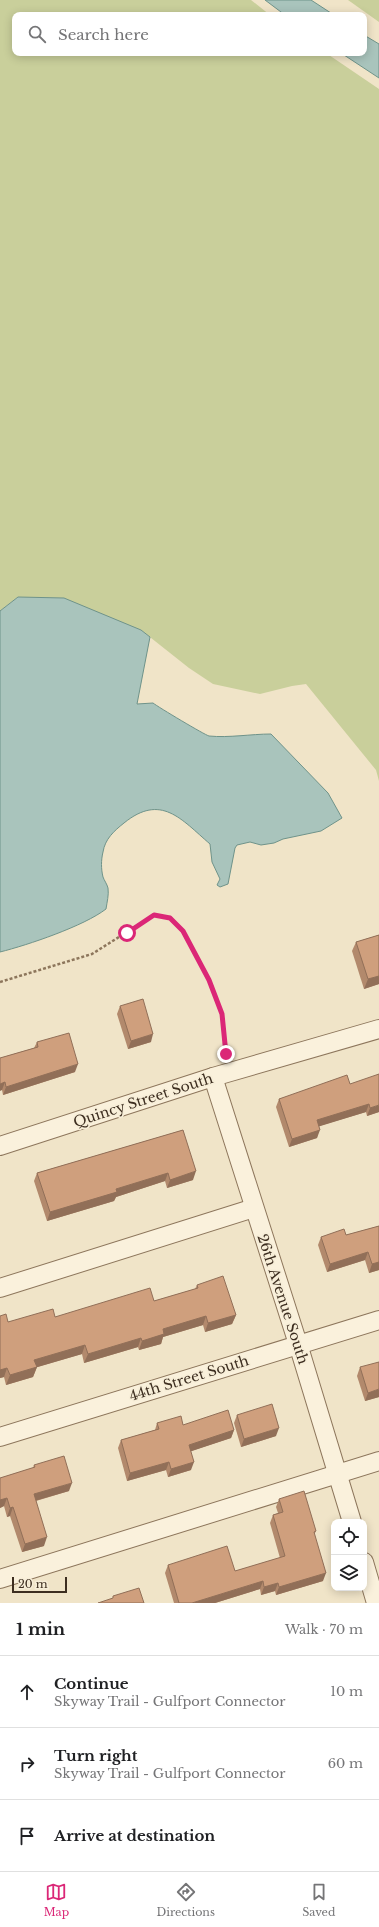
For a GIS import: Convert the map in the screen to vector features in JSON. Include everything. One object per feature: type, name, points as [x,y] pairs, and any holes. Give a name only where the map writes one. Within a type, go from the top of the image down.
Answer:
[{"type":"street","name":"Quincy Street South","points":[[0,1146],[213,1077],[379,1029]]},
{"type":"street","name":"26th Avenue South","points":[[213,1077],[298,1344],[351,1519]]},
{"type":"street","points":[[0,1288],[254,1208]]},
{"type":"street","name":"44th Street South","points":[[0,1437],[379,1320]]},
{"type":"street","points":[[0,1579],[379,1461]]},
{"type":"street","points":[[367,1573],[375,1602]]},
{"type":"path","points":[[0,982],[92,954],[154,915],[170,918],[183,931],[209,980],[222,1014],[226,1054],[213,1077]]},
{"type":"green space","points":[[0,0],[251,0],[266,12],[12,12],[12,56],[330,56],[379,89],[379,781],[376,770],[306,684],[260,694],[213,684],[189,668],[141,630],[18,597],[0,611]]},
{"type":"green space","points":[[348,0],[379,0],[379,22],[367,12]]},
{"type":"water","points":[[265,0],[311,0],[329,12],[281,12]]},
{"type":"water","points":[[367,37],[379,44],[379,78],[346,56],[367,56]]},
{"type":"water","points":[[18,597],[64,598],[141,630],[150,637],[137,704],[153,703],[181,721],[209,736],[224,737],[271,734],[328,793],[342,818],[321,831],[283,839],[274,843],[261,845],[250,842],[237,845],[235,848],[228,884],[220,887],[217,885],[220,879],[212,862],[210,844],[190,826],[180,818],[160,810],[149,810],[137,814],[113,832],[104,847],[102,868],[103,877],[108,888],[106,909],[84,922],[70,928],[40,940],[0,952],[0,611]]},
{"type":"building","points":[[379,935],[379,976],[368,979],[356,942]]},
{"type":"building","points":[[143,999],[153,1034],[131,1041],[120,1006]]},
{"type":"building","points":[[69,1033],[78,1064],[6,1087],[5,1082],[0,1084],[0,1058],[38,1047],[37,1042]]},
{"type":"building","points":[[379,1074],[379,1105],[370,1108],[369,1104],[317,1120],[320,1130],[292,1139],[279,1099],[347,1075],[350,1084]]},
{"type":"building","points":[[183,1130],[196,1171],[170,1180],[168,1173],[116,1189],[117,1192],[50,1212],[37,1173]]},
{"type":"building","points":[[379,1226],[379,1262],[372,1264],[368,1252],[330,1264],[321,1237],[344,1229],[346,1235]]},
{"type":"building","points":[[223,1276],[236,1315],[208,1323],[206,1316],[163,1329],[164,1334],[142,1341],[141,1338],[88,1354],[85,1345],[34,1360],[37,1367],[10,1375],[7,1368],[0,1370],[0,1316],[6,1314],[8,1322],[53,1309],[55,1317],[150,1288],[154,1301],[198,1288],[197,1285]]},
{"type":"building","points":[[379,1362],[379,1389],[368,1393],[360,1367]]},
{"type":"building","points":[[272,1404],[279,1428],[244,1439],[237,1415]]},
{"type":"building","points":[[228,1410],[234,1430],[189,1445],[194,1462],[171,1469],[169,1462],[130,1473],[121,1440],[159,1429],[157,1423],[181,1416],[183,1425]]},
{"type":"building","points":[[64,1456],[72,1483],[34,1494],[47,1537],[25,1544],[13,1507],[10,1508],[7,1498],[0,1500],[0,1478],[35,1467],[34,1465]]},
{"type":"building","points":[[304,1491],[316,1531],[314,1532],[326,1573],[279,1587],[278,1583],[264,1587],[263,1581],[192,1603],[179,1603],[168,1565],[227,1546],[235,1571],[285,1556],[273,1515],[283,1512],[279,1499]]},
{"type":"building","points":[[139,1588],[144,1603],[98,1603],[113,1598],[113,1596]]},
{"type":"route","points":[[127,933],[154,915],[170,918],[183,931],[209,980],[222,1014],[226,1054]]}]
